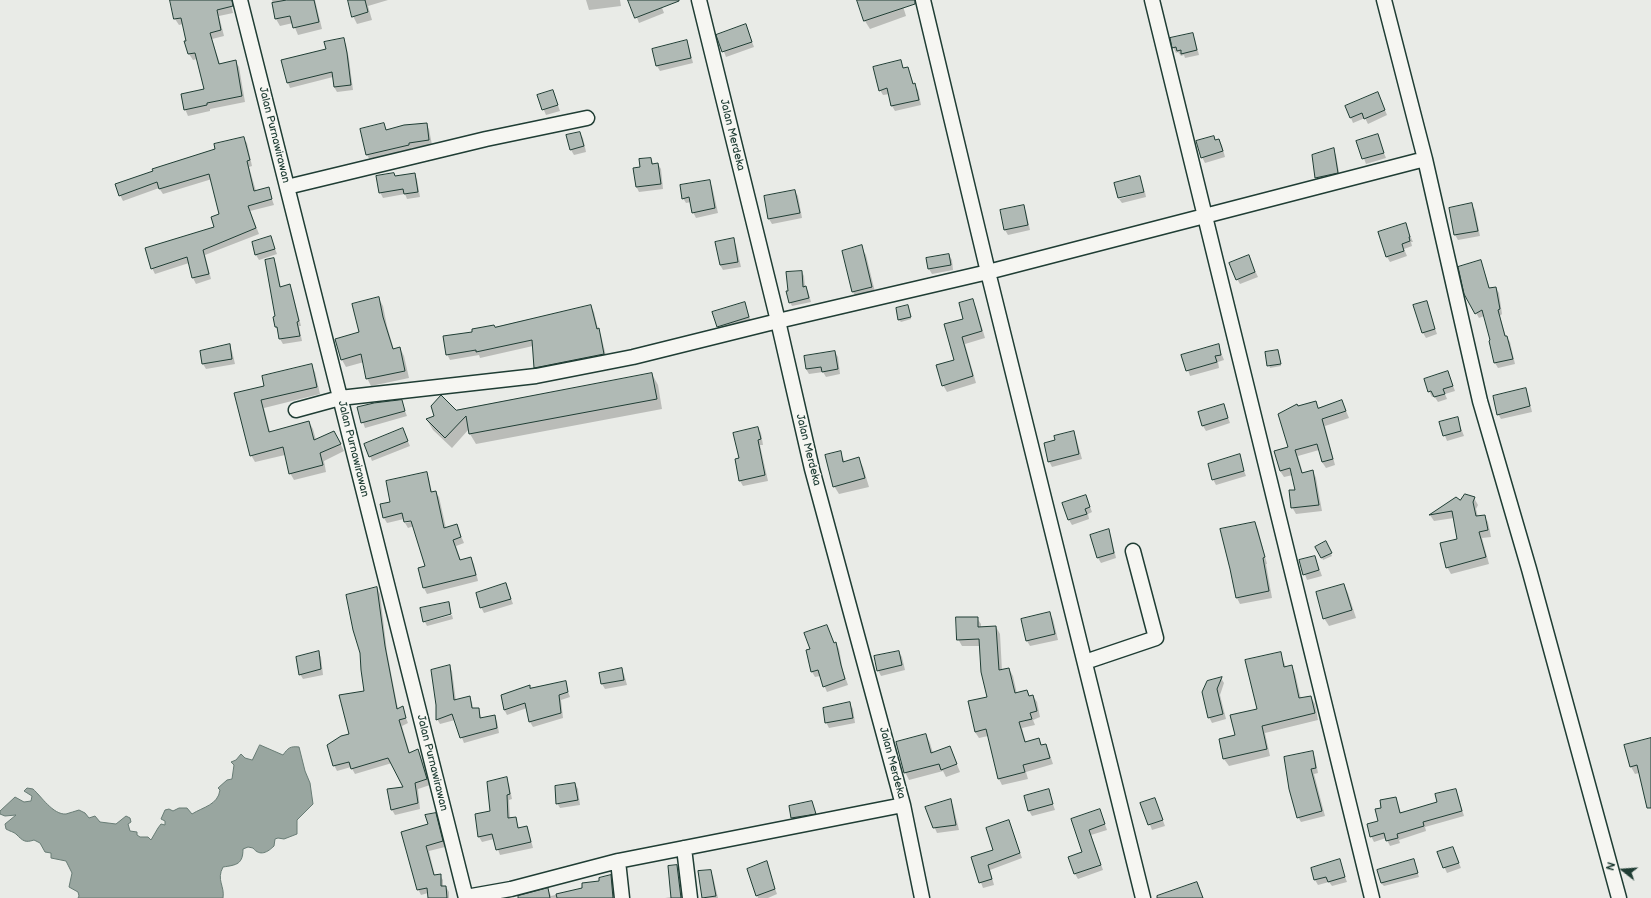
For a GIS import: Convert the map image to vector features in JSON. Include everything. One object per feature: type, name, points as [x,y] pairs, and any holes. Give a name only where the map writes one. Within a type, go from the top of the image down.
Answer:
[{"type":"street","name":"Jalan Purnawirawan","points":[[240,0],[466,897]]},
{"type":"street","name":"Jalan Merdeka","points":[[699,0],[778,321],[812,469],[903,805],[922,898]]},
{"type":"street","points":[[924,0],[988,272],[1143,898]]},
{"type":"street","points":[[1152,0],[1372,898]]},
{"type":"street","points":[[1384,0],[1425,159],[1480,401],[1529,569],[1620,898]]},
{"type":"street","points":[[287,187],[486,139],[588,118]]},
{"type":"street","points":[[296,410],[340,398],[536,376],[633,357],[778,321],[988,272],[1425,159]]},
{"type":"street","points":[[1085,662],[1156,638],[1133,551]]},
{"type":"street","points":[[466,897],[511,890],[618,861],[903,805]]},
{"type":"street","points":[[684,848],[690,898]]},
{"type":"street","points":[[618,861],[622,898]]},
{"type":"shaded area","points":[[260,745],[283,755],[290,748],[299,747],[305,771],[310,783],[313,804],[297,820],[297,834],[284,839],[275,839],[274,846],[264,853],[248,847],[243,849],[242,858],[238,863],[223,867],[220,879],[223,890],[223,898],[78,898],[78,892],[69,887],[72,873],[66,861],[51,858],[51,853],[45,852],[40,843],[34,840],[24,841],[15,833],[6,829],[5,824],[16,815],[5,816],[0,814],[0,811],[15,797],[24,802],[31,801],[32,796],[24,791],[27,788],[33,789],[56,812],[61,814],[79,810],[85,813],[89,818],[95,816],[100,822],[116,824],[126,816],[130,818],[131,822],[128,824],[130,831],[137,832],[137,835],[140,837],[148,837],[151,840],[161,824],[165,825],[165,821],[161,819],[165,810],[169,809],[173,811],[179,808],[187,808],[192,814],[209,805],[219,795],[220,790],[218,788],[227,780],[232,779],[234,765],[231,762],[236,760],[241,754],[245,758],[252,760]]},
{"type":"building","points":[[170,0],[232,0],[233,6],[217,10],[221,30],[210,33],[219,64],[236,60],[242,96],[207,103],[207,105],[184,110],[181,94],[204,89],[195,53],[188,54],[184,41],[186,41],[181,18],[174,19]]},
{"type":"building","points":[[287,0],[314,0],[319,22],[293,28],[290,16],[275,19],[272,3]]},
{"type":"building","points":[[348,0],[365,0],[368,12],[352,17]]},
{"type":"building","points":[[628,0],[679,0],[679,1],[635,18]]},
{"type":"building","points":[[857,0],[915,0],[915,4],[864,21]]},
{"type":"building","points":[[746,24],[752,42],[722,52],[716,35]]},
{"type":"building","points":[[1193,33],[1197,50],[1181,54],[1181,50],[1177,51],[1176,47],[1172,48],[1170,38]]},
{"type":"building","points":[[344,38],[351,85],[334,87],[332,72],[287,83],[281,60],[326,49],[324,42]]},
{"type":"building","points":[[687,40],[691,58],[656,66],[652,49]]},
{"type":"building","points":[[901,60],[903,68],[908,67],[913,84],[915,83],[919,100],[891,106],[887,88],[879,91],[873,67]]},
{"type":"building","points":[[553,90],[558,105],[542,110],[537,95]]},
{"type":"building","points":[[1378,92],[1385,110],[1364,119],[1362,113],[1350,118],[1345,106]]},
{"type":"building","points":[[384,123],[386,130],[404,125],[427,123],[429,140],[409,143],[409,145],[366,155],[360,129]]},
{"type":"building","points":[[580,132],[584,146],[570,150],[566,135]]},
{"type":"building","points":[[1378,134],[1384,153],[1362,159],[1356,141]]},
{"type":"building","points":[[1214,136],[1215,140],[1219,139],[1223,151],[1201,158],[1196,141]]},
{"type":"building","points":[[244,137],[250,160],[247,161],[254,191],[269,187],[272,199],[248,206],[256,228],[203,250],[209,274],[192,278],[187,257],[151,269],[145,248],[214,227],[211,217],[219,214],[209,174],[159,189],[157,182],[119,196],[115,184],[153,171],[152,169],[215,149],[214,144]]},
{"type":"building","points":[[1334,148],[1338,173],[1315,178],[1312,155]]},
{"type":"building","points":[[651,158],[652,164],[658,163],[661,184],[636,187],[633,168],[640,167],[639,159]]},
{"type":"building","points":[[394,173],[395,176],[415,173],[418,192],[404,194],[403,189],[379,193],[376,176]]},
{"type":"building","points":[[1140,176],[1144,192],[1118,198],[1114,183]]},
{"type":"building","points":[[710,180],[715,208],[692,213],[689,197],[682,199],[680,185]]},
{"type":"building","points":[[795,190],[800,213],[768,219],[764,196]]},
{"type":"building","points":[[1472,203],[1478,231],[1454,235],[1449,208]]},
{"type":"building","points":[[1024,205],[1028,225],[1004,230],[1000,210]]},
{"type":"building","points":[[1406,223],[1410,241],[1402,244],[1404,251],[1386,257],[1378,232]]},
{"type":"building","points":[[271,236],[275,249],[255,255],[252,242]]},
{"type":"building","points":[[734,238],[738,262],[720,265],[715,242]]},
{"type":"building","points":[[862,245],[872,287],[852,292],[842,251]]},
{"type":"building","points":[[949,254],[951,265],[928,269],[926,258]]},
{"type":"building","points":[[1249,255],[1255,272],[1236,280],[1229,263]]},
{"type":"building","points":[[274,258],[280,287],[290,284],[299,321],[297,322],[300,336],[279,339],[277,327],[275,327],[273,317],[275,316],[265,260]]},
{"type":"building","points":[[1481,260],[1489,288],[1496,287],[1500,309],[1498,310],[1513,359],[1494,363],[1482,310],[1475,314],[1464,294],[1458,267]]},
{"type":"building","points":[[802,271],[803,287],[806,286],[809,298],[789,303],[786,291],[788,291],[786,272]]},
{"type":"building","points":[[379,297],[383,317],[393,349],[400,347],[405,371],[366,379],[361,354],[341,360],[335,339],[359,332],[352,304]]},
{"type":"building","points":[[973,299],[982,331],[962,337],[973,376],[942,386],[936,365],[954,360],[944,324],[963,319],[959,303]]},
{"type":"building","points":[[1427,301],[1435,329],[1422,333],[1413,305]]},
{"type":"building","points":[[745,302],[749,317],[717,327],[712,312]]},
{"type":"building","points":[[591,305],[597,329],[599,328],[604,354],[534,368],[532,340],[476,352],[476,350],[446,355],[443,336],[472,332],[472,329],[494,325],[495,327]]},
{"type":"building","points":[[908,305],[911,317],[898,320],[896,308]]},
{"type":"building","points":[[230,344],[232,359],[202,364],[200,351]]},
{"type":"building","points":[[1219,344],[1221,355],[1215,356],[1217,362],[1186,371],[1181,355]]},
{"type":"building","points":[[1278,350],[1281,364],[1267,366],[1265,352]]},
{"type":"building","points":[[835,351],[838,369],[822,372],[821,367],[806,369],[804,356]]},
{"type":"building","points":[[312,364],[317,387],[261,400],[269,432],[309,421],[314,440],[334,431],[341,444],[320,453],[323,465],[289,474],[283,447],[250,456],[234,393],[264,386],[262,376]]},
{"type":"building","points":[[1448,371],[1453,386],[1443,389],[1445,394],[1434,397],[1431,391],[1428,392],[1424,379]]},
{"type":"building","points":[[652,373],[657,399],[469,434],[466,416],[445,438],[426,419],[434,416],[431,406],[441,395],[456,410]]},
{"type":"building","points":[[1526,388],[1530,406],[1497,415],[1493,396]]},
{"type":"building","points":[[402,400],[405,411],[361,423],[357,407],[374,403]]},
{"type":"building","points":[[1342,400],[1346,411],[1322,419],[1333,459],[1322,462],[1317,444],[1295,450],[1302,473],[1313,470],[1319,505],[1291,508],[1289,490],[1295,490],[1290,468],[1280,471],[1274,451],[1288,447],[1278,414],[1297,404],[1298,406],[1316,401],[1318,408]]},
{"type":"building","points":[[1224,404],[1228,418],[1202,426],[1198,412]]},
{"type":"building","points":[[1458,417],[1461,431],[1443,436],[1439,422]]},
{"type":"building","points":[[758,427],[761,439],[758,440],[765,475],[739,481],[735,459],[739,458],[733,433]]},
{"type":"building","points":[[403,428],[408,441],[369,457],[364,444]]},
{"type":"building","points":[[1074,431],[1079,454],[1048,462],[1044,443],[1055,440],[1054,436]]},
{"type":"building","points":[[841,451],[843,462],[859,457],[865,478],[833,487],[825,455]]},
{"type":"building","points":[[1240,454],[1244,471],[1212,480],[1208,464]]},
{"type":"building","points":[[427,472],[431,492],[436,491],[444,528],[457,524],[461,537],[453,540],[460,560],[471,557],[476,575],[423,588],[418,568],[425,566],[411,521],[404,522],[402,513],[383,518],[380,504],[390,502],[386,481]]},
{"type":"building","points":[[1465,494],[1475,497],[1473,502],[1476,516],[1485,515],[1488,530],[1479,532],[1486,557],[1446,568],[1440,543],[1457,539],[1452,511],[1429,515],[1456,497],[1460,500]]},
{"type":"building","points":[[1086,495],[1090,507],[1085,509],[1087,514],[1068,520],[1062,503]]},
{"type":"building","points":[[1255,522],[1265,557],[1263,558],[1269,591],[1236,598],[1220,529]]},
{"type":"building","points":[[1109,529],[1114,553],[1097,558],[1090,535]]},
{"type":"building","points":[[1326,541],[1332,553],[1321,558],[1315,547]]},
{"type":"building","points":[[1315,556],[1319,570],[1303,575],[1299,560]]},
{"type":"building","points":[[506,583],[511,599],[480,608],[476,593]]},
{"type":"building","points":[[1344,584],[1352,610],[1323,619],[1316,592]]},
{"type":"building","points":[[377,587],[385,646],[397,709],[403,706],[406,718],[399,720],[409,753],[418,749],[427,779],[415,783],[418,803],[391,810],[387,789],[403,787],[388,758],[351,769],[349,762],[333,766],[327,745],[341,736],[349,734],[339,695],[364,691],[360,653],[353,630],[346,595]]},
{"type":"building","points":[[449,602],[451,614],[423,622],[420,608]]},
{"type":"building","points":[[1050,612],[1055,634],[1026,641],[1021,619]]},
{"type":"building","points":[[956,617],[978,617],[978,627],[996,626],[999,670],[1009,668],[1015,693],[1027,690],[1029,696],[1033,695],[1037,711],[1030,713],[1032,719],[1019,722],[1025,742],[1039,738],[1041,745],[1046,744],[1050,758],[1023,765],[1025,772],[998,779],[986,729],[975,732],[968,701],[987,697],[981,672],[979,639],[957,640]]},
{"type":"building","points":[[827,625],[834,643],[836,642],[845,679],[823,687],[818,670],[811,672],[806,650],[810,649],[804,633]]},
{"type":"building","points":[[319,651],[321,669],[299,675],[296,657]]},
{"type":"building","points":[[899,651],[902,665],[877,671],[874,656]]},
{"type":"building","points":[[1281,652],[1284,667],[1292,665],[1299,698],[1311,696],[1315,713],[1262,726],[1267,749],[1223,759],[1219,739],[1235,735],[1230,715],[1257,709],[1245,660]]},
{"type":"building","points":[[450,665],[454,700],[470,696],[472,708],[479,708],[480,718],[495,715],[497,728],[460,738],[452,714],[436,720],[436,705],[431,670]]},
{"type":"building","points":[[622,668],[624,680],[601,684],[599,673]]},
{"type":"building","points":[[1222,677],[1217,689],[1223,714],[1208,718],[1202,692],[1207,681]]},
{"type":"building","points":[[566,681],[568,692],[559,695],[561,713],[529,722],[525,703],[504,710],[501,695],[530,685],[530,688]]},
{"type":"building","points":[[850,702],[853,718],[825,723],[823,708]]},
{"type":"building","points":[[926,734],[931,753],[950,746],[957,764],[941,770],[939,764],[904,773],[896,742]]},
{"type":"building","points":[[1651,738],[1651,808],[1647,808],[1637,765],[1630,767],[1624,745]]},
{"type":"building","points":[[1313,751],[1316,768],[1311,769],[1322,811],[1297,818],[1289,789],[1284,757]]},
{"type":"building","points":[[507,777],[510,794],[507,795],[508,818],[516,817],[518,828],[527,826],[531,842],[496,850],[492,834],[478,837],[475,814],[490,811],[487,782]]},
{"type":"building","points":[[575,783],[578,800],[556,804],[555,786]]},
{"type":"building","points":[[1049,789],[1053,804],[1028,811],[1024,796]]},
{"type":"building","points":[[1456,789],[1462,811],[1423,822],[1424,826],[1397,834],[1398,838],[1386,841],[1384,833],[1370,837],[1367,824],[1378,821],[1375,809],[1381,808],[1380,800],[1396,797],[1400,813],[1437,802],[1435,794]]},
{"type":"building","points":[[1155,798],[1163,820],[1148,825],[1140,803]]},
{"type":"building","points":[[951,799],[956,825],[933,828],[925,807]]},
{"type":"building","points":[[812,801],[816,814],[791,818],[789,806]]},
{"type":"building","points":[[1100,809],[1105,824],[1089,830],[1101,865],[1074,874],[1068,857],[1082,852],[1071,819]]},
{"type":"building","points":[[436,813],[443,841],[426,846],[434,875],[441,874],[441,886],[446,886],[447,898],[428,898],[427,888],[417,890],[401,832],[428,824],[425,815]]},
{"type":"building","points":[[1009,820],[1020,853],[988,865],[992,879],[979,883],[971,857],[993,850],[986,828]]},
{"type":"building","points":[[1453,847],[1459,863],[1443,868],[1437,852]]},
{"type":"building","points":[[1340,859],[1345,877],[1328,882],[1326,877],[1314,880],[1311,868]]},
{"type":"building","points":[[1414,859],[1418,873],[1381,883],[1377,870]]},
{"type":"building","points":[[767,861],[775,889],[756,896],[747,869]]},
{"type":"building","points":[[677,865],[681,898],[671,898],[668,866]]},
{"type":"building","points":[[711,870],[716,896],[702,898],[698,871]]},
{"type":"building","points":[[611,875],[613,898],[557,898],[556,894],[582,888],[582,883],[599,881],[599,878]]},
{"type":"building","points":[[1197,882],[1203,898],[1157,898],[1157,896]]},
{"type":"building","points":[[548,888],[550,898],[518,898],[518,896]]}]
